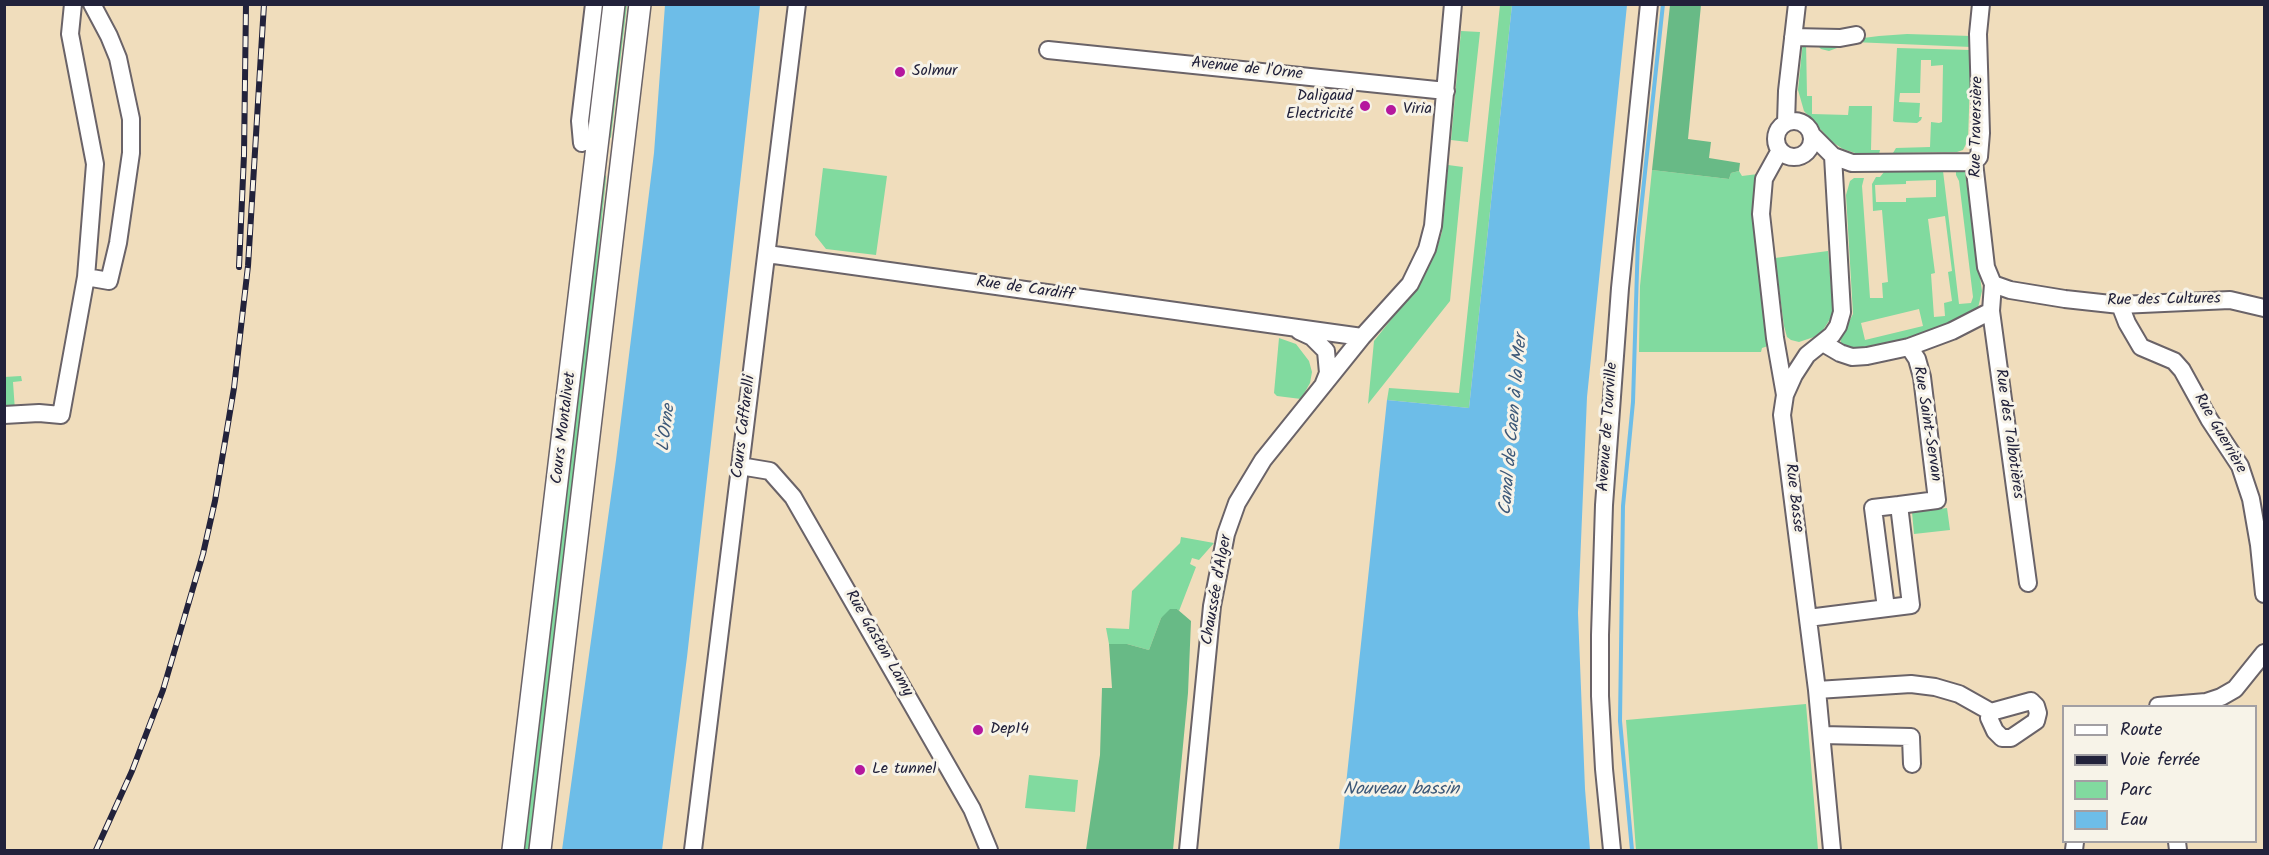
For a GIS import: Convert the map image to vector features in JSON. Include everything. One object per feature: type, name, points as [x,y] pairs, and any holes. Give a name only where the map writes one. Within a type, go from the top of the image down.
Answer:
[{"type":"main road","name":"Cours Montalivet","points":[[513,850],[614,4]]},
{"type":"main road","name":"Cours Montalivet","points":[[540,850],[640,4]]},
{"type":"street","points":[[4,415],[39,413],[61,415],[86,277],[95,164],[70,34],[73,4]]},
{"type":"street","points":[[86,277],[109,281],[118,243],[131,153],[130,119],[118,58],[92,4]]},
{"type":"street","points":[[582,143],[580,121],[594,4]]},
{"type":"street","name":"Cours Caffarelli","points":[[693,850],[797,4]]},
{"type":"street","name":"Chaussée d'Alger","points":[[1188,850],[1212,606],[1226,534],[1237,503],[1263,460],[1362,337],[1410,284],[1427,249],[1433,226],[1453,4]]},
{"type":"street","name":"Avenue de Tourville","points":[[1612,850],[1600,696],[1604,505],[1620,288],[1649,4]]},
{"type":"street","name":"Rue Basse","points":[[1797,4],[1787,91],[1786,123],[1777,135],[1780,150],[1764,179],[1761,214],[1775,338],[1785,395],[1782,415],[1817,690],[1832,850]]},
{"type":"street","name":"Rue Traversière","points":[[1981,4],[1978,34],[1981,133],[1979,157],[1974,162],[1986,267],[1993,284]]},
{"type":"street","points":[[1792,37],[1840,38],[1856,35]]},
{"type":"street","name":"Avenue de l'Orne","points":[[1048,50],[1446,91]]},
{"type":"street","points":[[1785,395],[1807,355],[1823,343],[1838,326],[1842,312],[1833,156],[1804,124],[1786,123]]},
{"type":"street","points":[[1804,154],[1812,142],[1811,134]]},
{"type":"street","points":[[1780,150],[1792,156],[1804,154],[1833,156],[1861,164],[1974,162]]},
{"type":"street","points":[[1835,197],[1840,181],[1846,173],[1861,164]]},
{"type":"street","name":"Rue de Cardiff","points":[[767,254],[1362,337]]},
{"type":"street","name":"Rue des Cultures","points":[[1993,284],[2010,290],[2120,305],[2230,300],[2265,308]]},
{"type":"street","name":"Rue des Talbotières","points":[[1993,284],[1991,310],[2028,583]]},
{"type":"street","name":"Rue Guerrière","points":[[2120,305],[2127,323],[2141,346],[2174,361],[2182,370],[2209,419],[2240,466],[2251,499],[2265,594]]},
{"type":"street","points":[[1823,343],[1852,357],[1867,356],[1909,347],[1952,331],[1991,310]]},
{"type":"street","name":"Rue de Cardiff","points":[[1284,326],[1312,337],[1326,351],[1328,373],[1323,385]]},
{"type":"street","points":[[1775,338],[1788,354],[1807,355]]},
{"type":"street","name":"Rue Saint-Servan","points":[[1886,608],[1874,508],[1937,500],[1922,377],[1917,359],[1909,347]]},
{"type":"street","name":"Rue Gaston Lamy","points":[[740,466],[770,471],[793,497],[972,809],[988,850]]},
{"type":"street","points":[[1808,618],[1911,605],[1899,505]]},
{"type":"street","points":[[2170,705],[2206,702],[2221,698],[2235,689],[2265,653]]},
{"type":"street","points":[[1817,690],[1911,684],[1935,687],[1959,694],[1991,712]]},
{"type":"street","points":[[1822,735],[1915,732],[1912,764]]},
{"type":"green space","points":[[621,5],[627,5],[611,137],[608,142]]},
{"type":"green space","points":[[1500,5],[1512,5],[1469,408],[1387,400],[1389,388],[1459,393]]},
{"type":"green space","points":[[1670,5],[1701,5],[1688,139],[1711,142],[1709,158],[1740,163],[1739,171],[1731,173],[1729,179],[1652,170]]},
{"type":"green space","points":[[1461,31],[1480,32],[1468,142],[1451,140]]},
{"type":"green space","points":[[1907,34],[1971,36],[1971,47],[1853,42],[1829,51],[1821,49],[1816,44],[1879,36]]},
{"type":"green space","points":[[1803,41],[1806,41],[1807,96],[1812,96],[1812,114],[1848,115],[1849,106],[1872,106],[1871,150],[1880,150],[1879,154],[1855,153],[1843,149],[1832,142],[1804,111],[1798,90]]},
{"type":"green space","points":[[1897,48],[1971,50],[1968,140],[1963,150],[1893,153],[1896,148],[1930,147],[1931,122],[1942,122],[1943,65],[1931,66],[1931,60],[1921,60],[1920,93],[1900,93],[1899,102],[1920,103],[1919,117],[1922,117],[1921,120],[1917,123],[1893,121]]},
{"type":"green space","points":[[1448,165],[1463,167],[1450,301],[1368,404],[1374,341],[1409,297],[1435,254],[1442,232]]},
{"type":"green space","points":[[823,168],[887,176],[876,255],[826,249],[815,235]]},
{"type":"green space","points":[[1652,170],[1729,179],[1731,173],[1739,171],[1742,176],[1758,174],[1754,214],[1755,245],[1768,346],[1762,348],[1761,352],[1639,352],[1640,286]]},
{"type":"green space","points":[[1943,171],[1959,304],[1971,303],[1973,297],[1959,181],[1956,175],[1956,172],[1965,172],[1982,291],[1978,308],[1957,322],[1902,341],[1869,348],[1856,348],[1842,345],[1840,339],[1853,314],[1846,195],[1850,181],[1854,178],[1864,178],[1862,186],[1870,298],[1883,298],[1882,283],[1888,282],[1882,210],[1873,211],[1872,184],[1876,177],[1880,177],[1884,172]],"holes":[[[1936,180],[1936,197],[1906,198],[1906,202],[1876,202],[1875,185]],[[1945,216],[1952,271],[1948,272],[1952,301],[1944,303],[1945,316],[1934,317],[1931,274],[1935,273],[1928,219]],[[1919,309],[1923,326],[1865,340],[1861,323]]]},
{"type":"green space","points":[[603,174],[606,179],[596,276],[593,348],[534,850],[522,850]]},
{"type":"green space","points":[[1828,251],[1832,316],[1823,330],[1814,337],[1799,342],[1791,340],[1787,337],[1784,326],[1775,258]]},
{"type":"green space","points":[[1279,338],[1296,344],[1309,361],[1312,372],[1310,383],[1301,399],[1277,396],[1274,393]]},
{"type":"green space","points":[[21,376],[22,381],[13,382],[15,411],[5,411],[4,377]]},
{"type":"green space","points":[[1947,508],[1950,530],[1914,534],[1912,512]]},
{"type":"green space","points":[[1181,537],[1214,543],[1199,560],[1192,558],[1190,564],[1196,567],[1179,611],[1177,609],[1161,618],[1149,650],[1127,644],[1109,644],[1106,628],[1129,629],[1132,591],[1180,543]]},
{"type":"green space","points":[[1170,609],[1177,609],[1191,621],[1188,693],[1173,850],[1086,850],[1100,755],[1102,688],[1112,688],[1109,644],[1127,644],[1149,650],[1161,618]]},
{"type":"green space","points":[[1806,704],[1818,850],[1636,850],[1626,720]]},
{"type":"green space","points":[[1029,775],[1078,780],[1075,812],[1025,808]]},
{"type":"water","name":"L'Orne","points":[[665,5],[760,5],[687,657],[662,850],[562,850],[616,460],[654,153]]},
{"type":"water","points":[[1512,5],[1627,5],[1587,397],[1578,613],[1585,789],[1590,850],[1339,850],[1387,400],[1469,408]]},
{"type":"waterway","points":[[1632,850],[1620,721],[1623,506],[1633,402],[1638,238],[1663,4]]},
{"type":"railway","points":[[239,267],[244,155],[246,4]]},
{"type":"railway","points":[[96,850],[132,771],[163,690],[203,554],[215,501],[234,388],[248,266],[264,4]]},
{"type":"place","name":"Solmur","points":[[900,72]]},
{"type":"place","name":"Daligaud Electricité","points":[[1365,106]]},
{"type":"place","name":"Viria","points":[[1391,110]]},
{"type":"place","name":"Dep14","points":[[978,730]]},
{"type":"place","name":"Le tunnel","points":[[860,770]]},
{"type":"water label","name":"Canal de Caen à la Mer","points":[[1515,425]]},
{"type":"water label","name":"Nouveau bassin","points":[[1401,791]]}]
